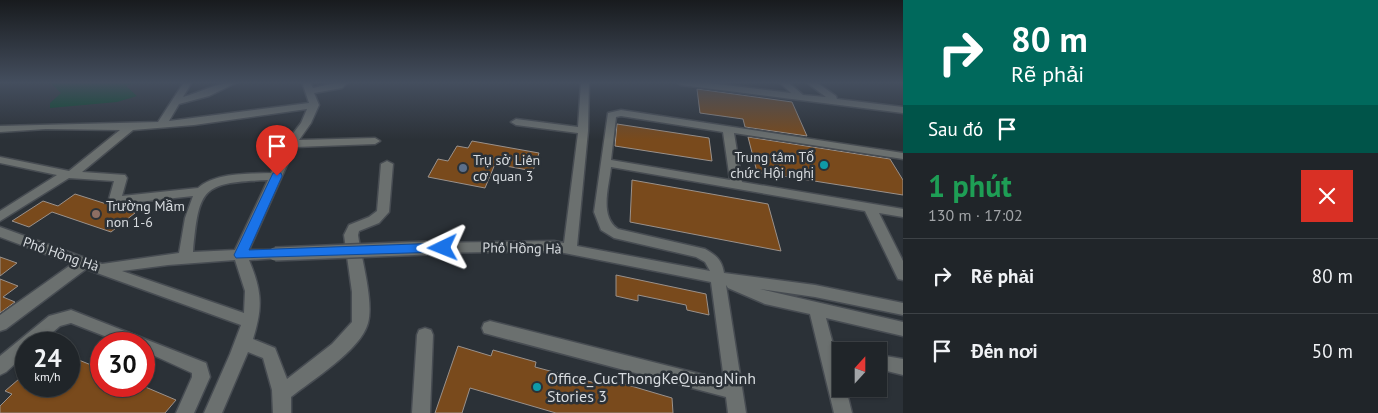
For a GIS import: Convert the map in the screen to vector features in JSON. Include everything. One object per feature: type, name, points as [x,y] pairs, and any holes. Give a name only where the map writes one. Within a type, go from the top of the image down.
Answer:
[{"type":"street","points":[[213,413],[242,342],[253,307],[253,294],[240,255],[290,144],[306,122],[314,105],[313,101]]},
{"type":"street","points":[[570,249],[583,131],[584,101]]},
{"type":"street","points":[[845,101],[903,110]]},
{"type":"street","points":[[162,124],[176,102]]},
{"type":"street","points":[[0,129],[35,125],[131,126],[206,122],[314,105]]},
{"type":"street","points":[[737,413],[716,265],[710,258],[700,253],[614,233],[606,227],[600,212],[607,162],[609,117],[614,114],[728,128],[902,157]]},
{"type":"street","points":[[516,122],[583,131]]},
{"type":"street","points":[[0,217],[69,174],[131,126]]},
{"type":"street","points":[[728,128],[736,183]]},
{"type":"street","points":[[290,144],[376,141]]},
{"type":"street","points":[[0,160],[22,166],[69,174],[121,178],[115,194],[115,199],[120,200],[202,191]]},
{"type":"street","points":[[607,162],[903,213]]},
{"type":"street","points":[[281,394],[340,347],[359,325],[361,307],[351,235],[354,228],[374,220],[383,212],[387,164]]},
{"type":"street","points":[[186,257],[189,227],[202,191],[207,186],[216,182],[277,176]]},
{"type":"street","points":[[870,208],[903,275]]},
{"type":"street","name":"Phố Hồng Hà","points":[[0,232],[102,270],[141,261],[186,257],[543,245],[719,278],[815,291],[903,309]]},
{"type":"street","points":[[0,324],[83,264]]},
{"type":"street","points":[[102,270],[249,321]]},
{"type":"street","name":"Phố Hồng Hà","points":[[719,278],[765,298],[903,329]]},
{"type":"street","points":[[816,309],[832,347]]},
{"type":"street","points":[[41,332],[55,321],[71,316],[113,332]]},
{"type":"street","points":[[490,328],[734,391]]},
{"type":"street","points":[[421,413],[425,335]]},
{"type":"street","points":[[242,342],[269,353],[278,375],[282,413]]},
{"type":"street","points":[[155,349],[200,368],[201,377],[185,413]]},
{"type":"street","points":[[0,367],[15,354]]},
{"type":"street","points":[[888,364],[903,367]]},
{"type":"street","points":[[841,398],[843,413]]},
{"type":"green space","points":[[52,101],[119,101],[50,108]]},
{"type":"building","points":[[699,101],[792,102],[807,136],[745,127],[743,119],[700,113]]},
{"type":"building","points":[[617,124],[709,138],[712,161],[615,146]]},
{"type":"building","name":"Trung tâm Tổ chức Hội nghị","points":[[748,137],[890,159],[903,180],[903,195],[757,172]]},
{"type":"building","name":"Trụ sở Liên cơ quan 3","points":[[472,141],[539,153],[533,171],[495,164],[485,188],[428,177],[438,159],[448,161],[457,146],[468,148]]},
{"type":"building","points":[[632,180],[768,204],[781,251],[630,222]]},
{"type":"building","points":[[75,194],[135,213],[111,232],[52,212],[29,227],[12,221],[43,201],[58,206]]},
{"type":"building","points":[[0,257],[17,263],[0,276]]},
{"type":"building","points":[[616,275],[706,294],[709,315],[687,310],[686,305],[638,295],[638,301],[616,296]]},
{"type":"building","points":[[0,279],[18,286],[3,297],[15,302],[0,313]]},
{"type":"building","points":[[458,346],[491,356],[493,350],[536,362],[535,367],[603,385],[604,378],[672,398],[673,413],[556,413],[470,388],[462,413],[435,413]]},
{"type":"building","points":[[80,360],[90,365],[90,397],[155,397],[155,391],[176,400],[165,413],[0,413],[0,406],[12,394],[5,391],[15,382],[15,397],[80,397]]},
{"type":"place","name":"Trung tâm Tổ chức Hội nghị","points":[[824,165]]},
{"type":"place","name":"Trụ sở Liên cơ quan 3","points":[[463,168]]},
{"type":"place","name":"Trường Mầm non 1-6","points":[[96,214]]},
{"type":"place","name":"Office_CucThongKeQuangNinh Stories 3","points":[[537,387]]},
{"type":"route","points":[[277,176],[240,255],[443,248]]}]
